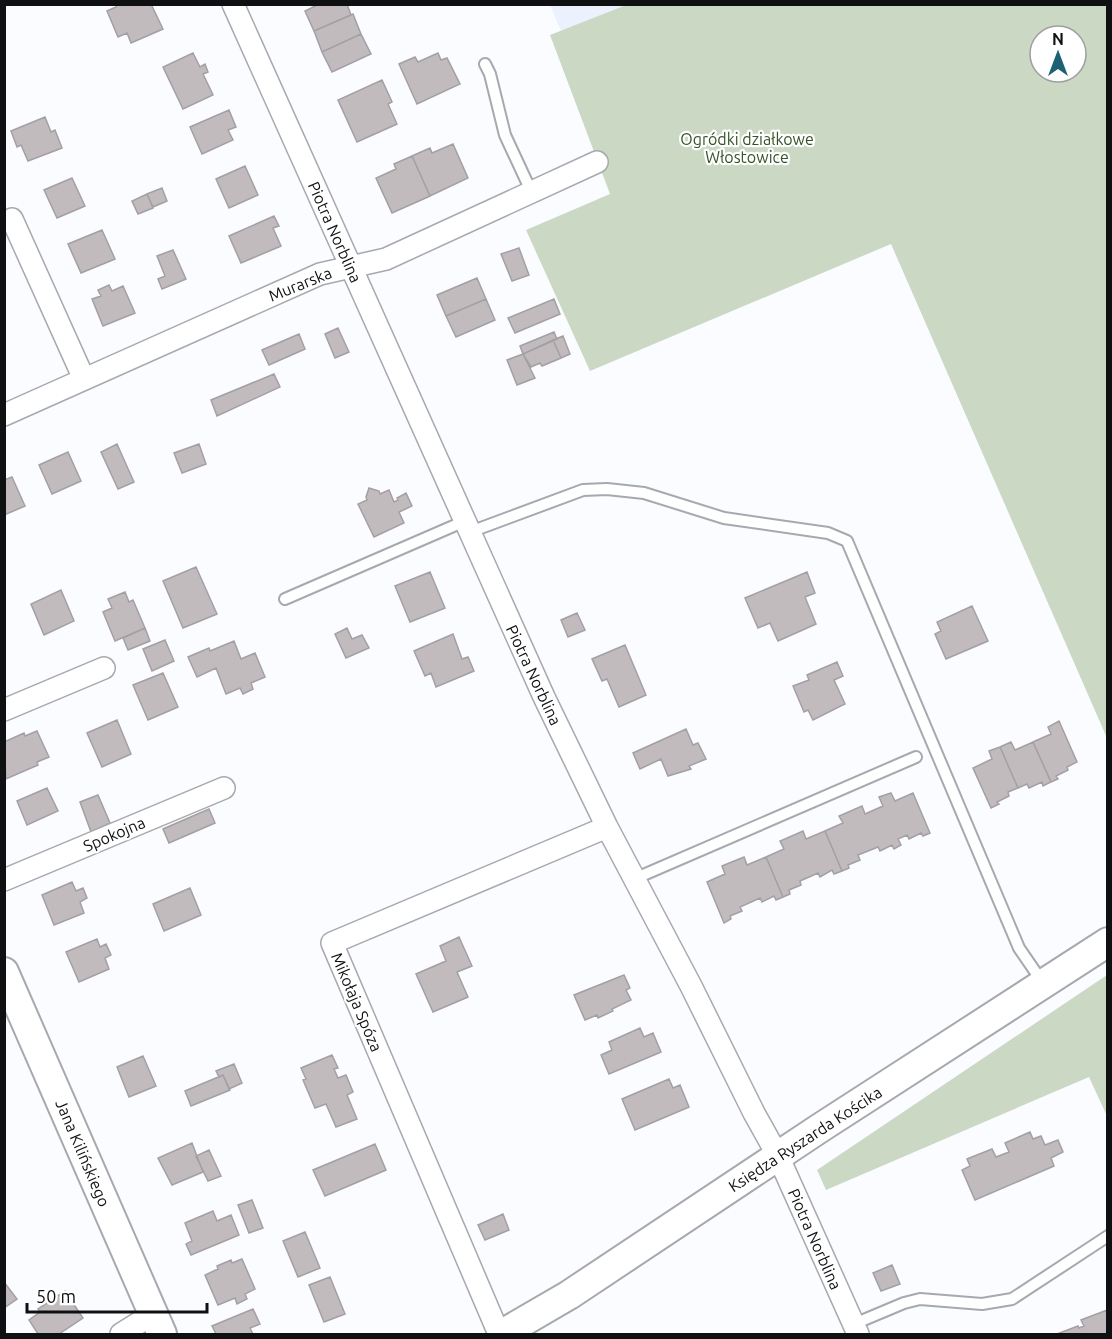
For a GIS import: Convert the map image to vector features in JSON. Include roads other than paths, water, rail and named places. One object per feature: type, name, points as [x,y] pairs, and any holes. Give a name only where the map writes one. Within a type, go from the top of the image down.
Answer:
[{"type":"street","name":"Piotra Norblina","points":[[233,4],[544,697],[607,827],[691,986],[753,1113],[778,1156],[856,1329]]},
{"type":"street","name":"Murarska","points":[[4,415],[320,274],[386,259],[597,162]]},
{"type":"street","points":[[12,219],[84,379]]},
{"type":"street","points":[[4,710],[104,668]]},
{"type":"street","name":"Spokojna","points":[[4,880],[224,788]]},
{"type":"street","name":"Mikołaja Spóza","points":[[501,1335],[332,944],[607,827]]},
{"type":"street","name":"Księdza Ryszarda Kościka","points":[[501,1335],[568,1295],[1107,942]]},
{"type":"street","name":"Jana Kilińskiego","points":[[7,984],[157,1324]]},
{"type":"street","points":[[121,1335],[157,1324]]},
{"type":"lane","points":[[485,64],[490,74],[506,135],[531,191]]},
{"type":"lane","points":[[285,599],[467,526],[583,490],[607,489],[644,494],[724,518],[828,533],[840,537],[846,541],[1019,948],[1044,984]]},
{"type":"lane","points":[[634,879],[916,757]]},
{"type":"lane","points":[[856,1329],[904,1303],[920,1299],[982,1304],[1012,1299],[1107,1236]]},
{"type":"park label","name":"Ogródki działkowe Włostowice","points":[[747,148]]}]
